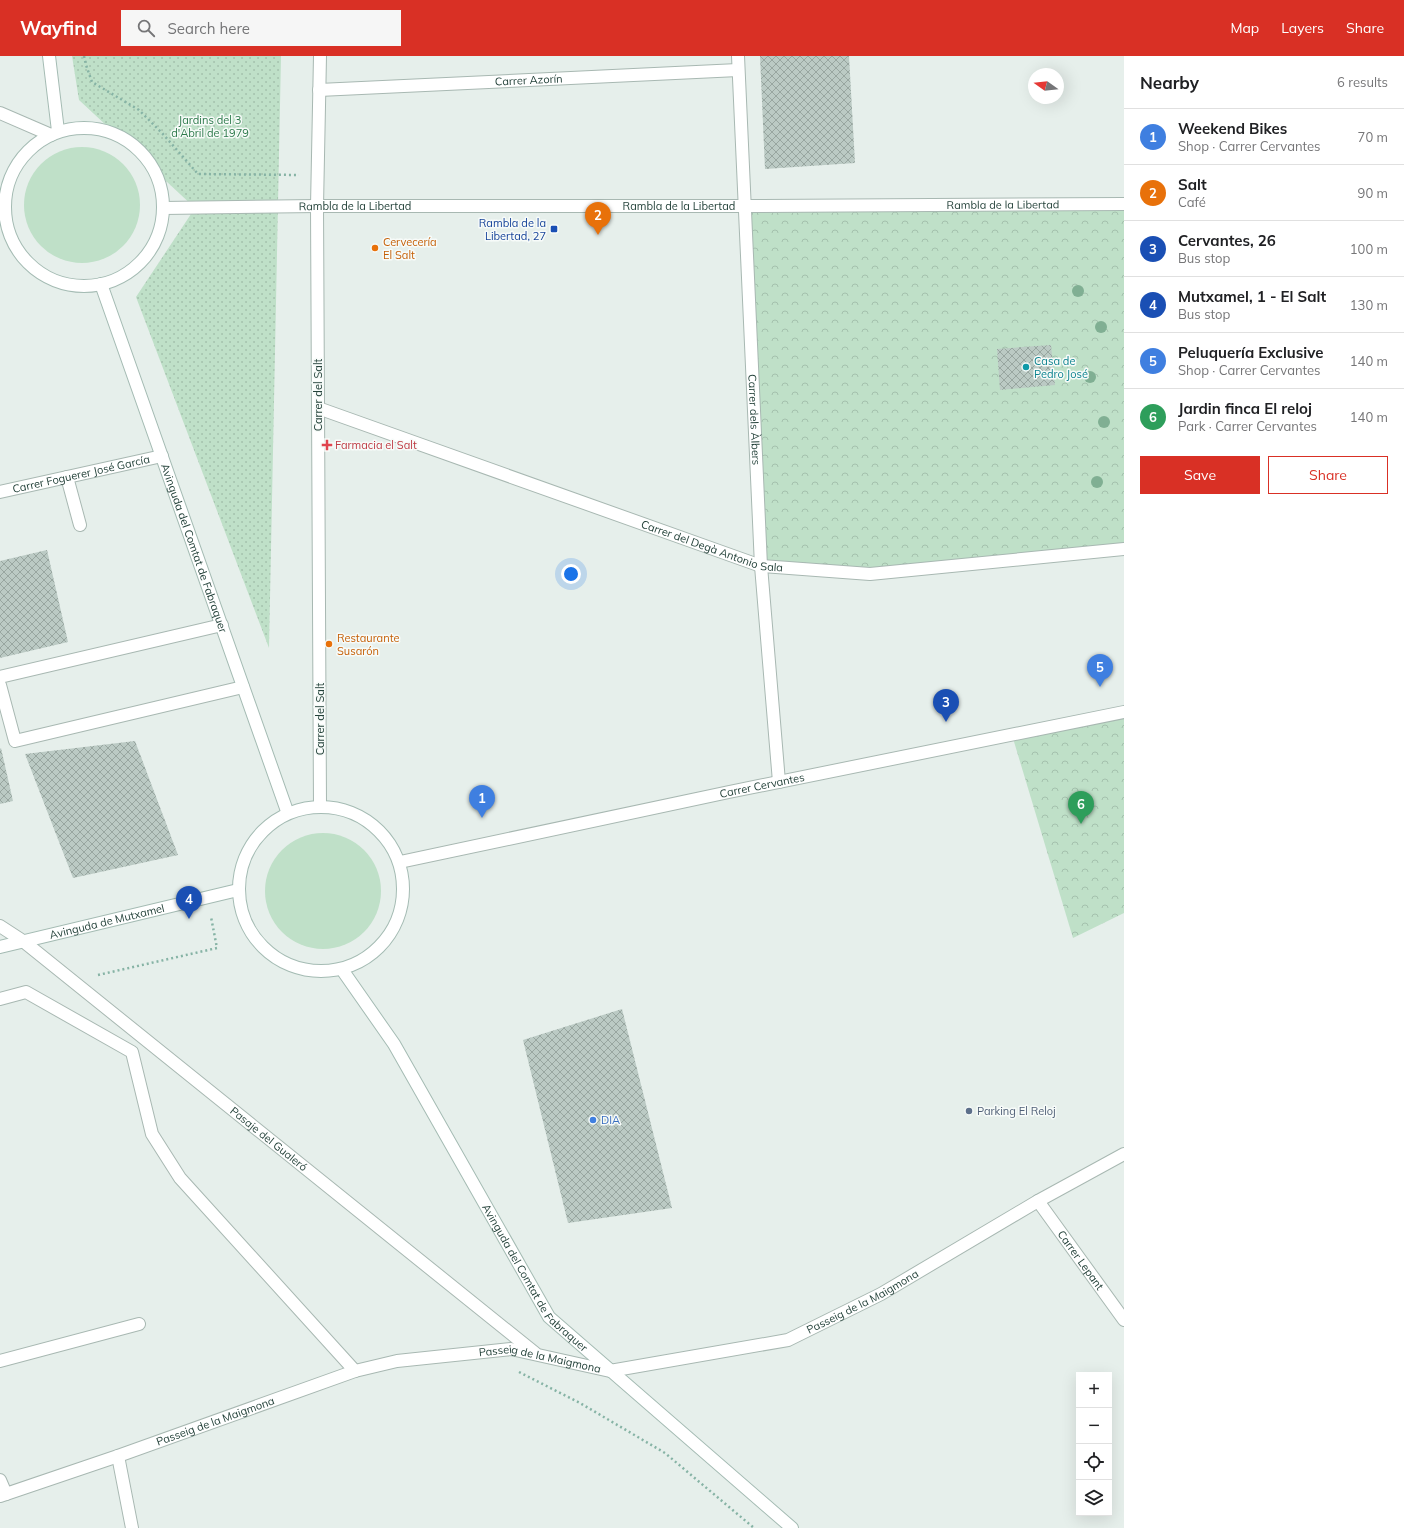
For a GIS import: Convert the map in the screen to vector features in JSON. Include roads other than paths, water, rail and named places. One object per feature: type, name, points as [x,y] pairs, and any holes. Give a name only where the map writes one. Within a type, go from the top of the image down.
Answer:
[{"type":"street","points":[[49,56],[55,133]]},
{"type":"street","name":"Carrer del Salt","points":[[320,56],[317,175],[320,806]]},
{"type":"street","name":"Carrer dels Àlbers","points":[[738,56],[761,566],[779,782]]},
{"type":"street","name":"Carrer Azorín","points":[[319,90],[738,70]]},
{"type":"street","points":[[0,113],[55,133]]},
{"type":"street","points":[[84,127],[108,131],[130,143],[148,160],[159,183],[163,208],[158,234],[144,257],[125,274],[101,284],[74,286],[48,278],[27,262],[12,240],[5,215],[7,188],[17,164],[35,144],[55,133],[84,127]]},
{"type":"street","name":"Rambla de la Libertad","points":[[163,208],[317,206],[1124,204]]},
{"type":"street","name":"Avinguda del Comtat de Fabraquer","points":[[101,284],[288,811]]},
{"type":"street","name":"Carrer del Degà Antonio Sala","points":[[318,408],[761,566],[870,574],[1124,548]]},
{"type":"street","name":"Carrer Foguerer José García","points":[[0,492],[162,456]]},
{"type":"street","points":[[68,477],[80,525]]},
{"type":"street","points":[[0,677],[222,625]]},
{"type":"street","points":[[0,684],[15,741],[244,687]]},
{"type":"street","name":"Carrer Cervantes","points":[[400,862],[779,782],[1124,712]]},
{"type":"street","points":[[320,806],[349,811],[375,825],[391,843],[400,862],[404,904],[388,941],[343,971],[305,972],[275,960],[246,926],[238,890],[247,859],[259,832],[288,811],[320,806]]},
{"type":"street","name":"Avinguda de Mutxamel","points":[[0,947],[238,890]]},
{"type":"street","name":"Pasaje del Gualeró","points":[[0,926],[24,942],[537,1354]]},
{"type":"street","name":"Avinguda del Comtat de Fabraquer","points":[[343,971],[394,1044],[549,1317],[792,1528]]},
{"type":"street","points":[[0,998],[26,992],[132,1052],[152,1134],[180,1178],[355,1371]]},
{"type":"street","name":"Passeig de la Maigmona","points":[[3,1495],[118,1456],[355,1371],[397,1361],[511,1349],[610,1371],[788,1340],[881,1294],[1038,1201],[1124,1154]]},
{"type":"street","name":"Carrer Lepant","points":[[1038,1201],[1124,1320]]},
{"type":"street","points":[[0,1361],[139,1324]]},
{"type":"street","points":[[118,1456],[132,1528]]},
{"type":"street","points":[[0,1480],[3,1495]]},
{"type":"place","name":"Rambla de la Libertad, 27","points":[[554,229]]},
{"type":"place","name":"Salt","points":[[598,235]]},
{"type":"place","name":"Cervecería El Salt","points":[[375,248]]},
{"type":"place","name":"Casa de Pedro José","points":[[1026,367]]},
{"type":"place","name":"Farmacia el Salt","points":[[327,445]]},
{"type":"place","name":"Restaurante Susarón","points":[[329,644]]},
{"type":"place","name":"Peluquería Exclusive","points":[[1100,687]]},
{"type":"place","name":"Cervantes, 26","points":[[946,722]]},
{"type":"place","name":"Weekend Bikes","points":[[482,818]]},
{"type":"place","name":"Jardin finca El reloj","points":[[1081,824]]},
{"type":"place","name":"Mutxamel, 1 - El Salt","points":[[189,919]]},
{"type":"place","name":"Parking El Reloj","points":[[969,1111]]},
{"type":"place","name":"DIA","points":[[593,1120]]},
{"type":"park label","name":"Jardins del 3 d'Abril de 1979","points":[[210,126]]}]
